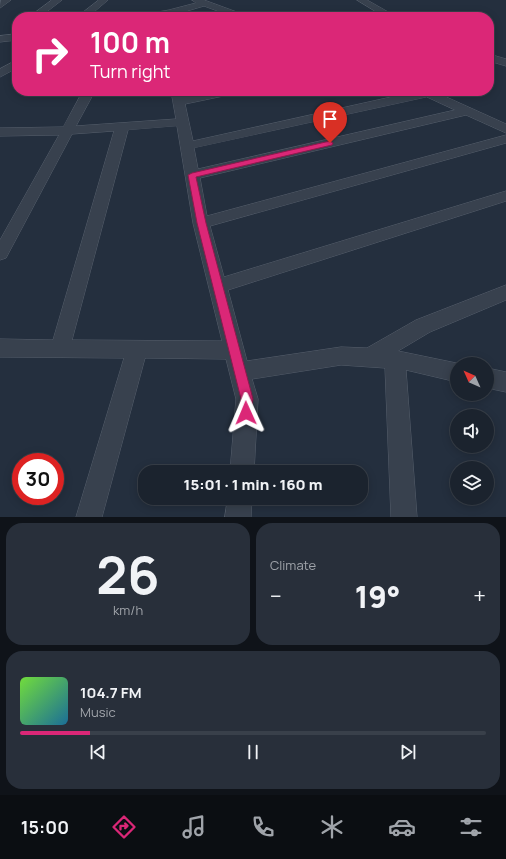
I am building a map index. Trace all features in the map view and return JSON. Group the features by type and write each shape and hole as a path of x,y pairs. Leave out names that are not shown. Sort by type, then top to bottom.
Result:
{"street":[{"path":"0,5 7,0"},
{"path":"41,12 58,0"},
{"path":"88,12 104,0"},
{"path":"361,0 383,12"},
{"path":"180,12 201,2 228,12"},
{"path":"3,38 12,33"},
{"path":"494,59 506,63"},
{"path":"0,74 12,66"},
{"path":"0,254 86,96"},
{"path":"178,96 201,223 247,399 242,465"},
{"path":"187,146 408,96"},
{"path":"435,96 506,129"},
{"path":"192,175 467,111"},
{"path":"0,132 67,131 182,122"},
{"path":"60,348 122,126"},
{"path":"201,223 506,139"},
{"path":"218,286 506,196"},
{"path":"368,358 423,326 506,292"},
{"path":"0,348 234,350"},
{"path":"89,517 137,349"},
{"path":"240,372 341,356 395,359 450,371"},
{"path":"395,359 404,517"},
{"path":"494,379 506,382"},
{"path":"238,517 239,505"}],"route":[{"path":"246,413 247,399 201,223 192,175 330,143"}]}
